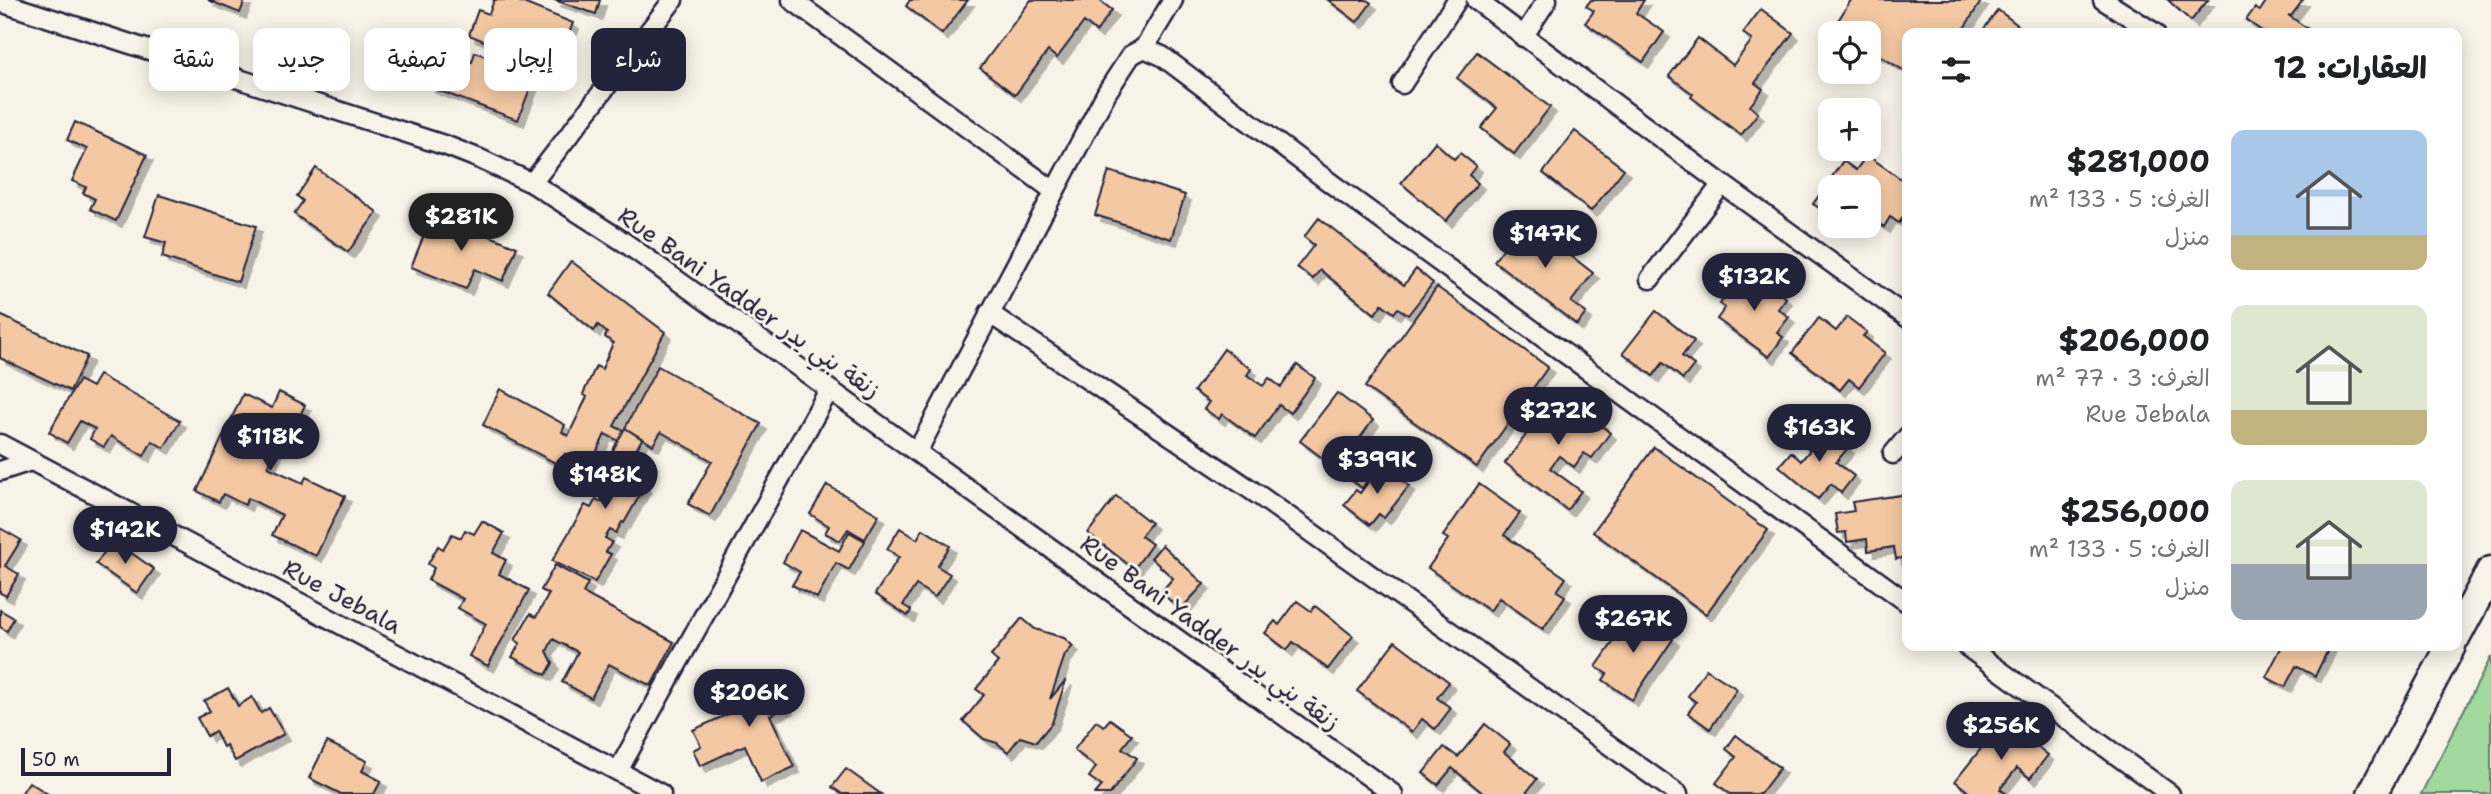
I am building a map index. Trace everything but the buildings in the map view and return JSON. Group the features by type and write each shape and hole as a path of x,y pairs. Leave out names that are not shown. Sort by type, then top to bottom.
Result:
{"main road":[{"path":"2462,626 2491,571"},
{"path":"2372,794 2448,651"}],"street":[{"path":"532,183 673,0"},
{"path":"792,0 1054,191"},
{"path":"917,452 1117,75 1135,51 1144,48 1173,0"},
{"path":"1402,84 1457,0"},
{"path":"1476,0 1722,184 1902,314"},
{"path":"1523,37 1546,0"},
{"path":"2102,0 2147,28"},
{"name":"Rue Bani Yadder زنقة بني يدر","path":"0,2 447,146 532,183 624,242 1393,794"},
{"path":"1144,48 1162,56 1332,184 1902,599"},
{"path":"1650,279 1722,184"},
{"path":"989,313 1260,496 1678,794"},
{"path":"618,771 829,390"},
{"path":"1893,454 1902,443"},
{"name":"Rue Jebala","path":"0,444 661,794"},
{"path":"0,471 31,461"},
{"path":"1973,651 2170,794"}],"green space":[{"path":"2491,657 2491,794 2421,794"}]}
